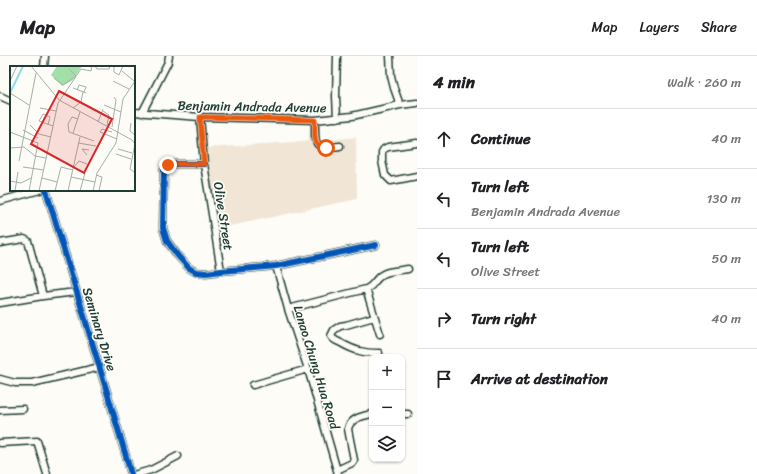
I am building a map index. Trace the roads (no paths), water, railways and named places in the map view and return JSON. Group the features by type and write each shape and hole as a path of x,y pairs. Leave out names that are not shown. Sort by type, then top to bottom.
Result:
{"street":[{"path":"44,66 45,56"},
{"path":"142,113 168,62 169,56"},
{"path":"337,56 337,118"},
{"path":"390,56 391,76 400,105"},
{"path":"0,96 10,100"},
{"name":"Benjamin Andrada Avenue","path":"135,112 200,117 315,120 352,116 400,105 417,103"},
{"name":"Olive Street","path":"200,117 204,164 221,271"},
{"path":"315,120 315,138 318,146 326,148 340,146"},
{"path":"417,143 388,147 382,152 385,175 391,181 417,176"},
{"path":"204,164 174,164 168,165 164,170 163,228 168,241 178,256 189,268 196,272 206,273 276,266 376,245"},
{"path":"0,201 36,191"},
{"name":"Seminary Drive","path":"46,191 131,474"},
{"path":"0,243 24,239 28,241 43,296"},
{"name":"Lanao Chung Hua Road","path":"276,266 288,310 308,369 337,472"},
{"path":"288,310 366,289 387,272 408,269"},
{"path":"366,289 380,334"},
{"path":"0,303 76,292"},
{"path":"374,317 340,326 334,330 331,336 335,340 354,350 366,353 379,353"},
{"path":"0,379 15,383 32,383 100,367"},
{"path":"253,385 308,369"},
{"path":"0,410 23,409"},
{"path":"337,472 352,463 354,460 348,429 349,425 352,421 361,416 369,415"},
{"path":"0,443 37,441 47,474"},
{"path":"137,474 151,470 178,456"}]}
